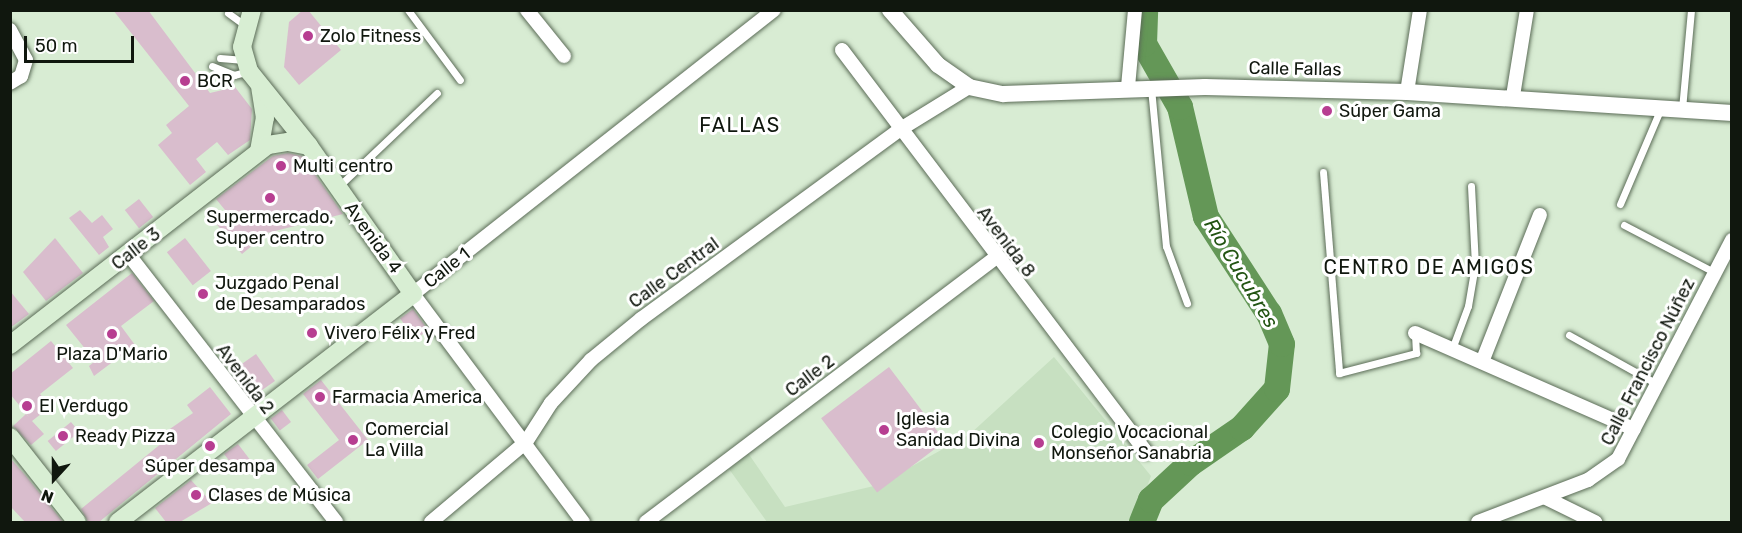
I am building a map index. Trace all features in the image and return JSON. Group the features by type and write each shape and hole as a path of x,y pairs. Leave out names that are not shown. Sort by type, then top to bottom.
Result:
{"main road":[{"path":"247,23 251,72 266,118 259,151"},
{"name":"Avenida 4","path":"251,72 309,146 413,294"},
{"path":"259,151 278,142 309,146"},
{"name":"Calle 3","path":"10,345 129,255 259,151"},
{"name":"Calle 1","path":"118,522 413,294"},
{"path":"10,437 77,522"}],"street":[{"name":"Calle 1","path":"413,294 774,10"},
{"name":"Calle Fallas","path":"890,10 938,65 969,87 1045,96 1128,87 1407,92 1513,96 1731,113"},
{"path":"1128,87 1135,10"},
{"path":"1407,92 1420,10"},
{"path":"1513,96 1527,10"},
{"path":"527,11 564,56"},
{"path":"10,30 26,60 21,76 10,83"},
{"name":"Avenida 8","path":"842,50 995,258 1146,452"},
{"name":"Calle Central","path":"431,522 526,442 551,403 591,360 899,130 969,87"},
{"path":"1482,362 1540,215"},
{"name":"Calle Francisco Núñez","path":"1478,522 1546,498 1605,471 1618,459 1731,240"},
{"name":"Avenida 2","path":"129,255 253,419 336,522"},
{"name":"Calle 2","path":"646,522 995,258"},
{"name":"Avenida 4","path":"413,294 526,442 583,522"},
{"path":"1415,333 1634,429"},
{"path":"1546,498 1595,522"}],"lane":[{"path":"408,10 460,81"},
{"path":"1682,109 1691,10"},
{"path":"228,13 247,23"},
{"path":"220,58 251,72"},
{"path":"212,66 234,75 251,72"},
{"path":"1154,88 1166,246 1186,303"},
{"path":"337,188 437,93"},
{"path":"1620,204 1661,107"},
{"path":"1323,172 1339,373 1416,353 1415,333"},
{"path":"1452,349 1468,306 1475,265 1470,186"},
{"path":"1624,225 1714,272"},
{"path":"1569,335 1657,384"}],"shaded area":[{"name":"Colegio Vocacional Monseñor Sanabria","path":"1054,357 1151,476 1134,522 767,522 729,469 748,453 785,507 878,485 970,434"}],"building":[{"path":"113,10 148,10 210,93 235,87 252,109 250,140 228,155 217,142 196,159 206,172 190,185 158,145 172,133 166,125 189,106"},
{"name":"Zolo Fitness","path":"303,10 308,10 341,50 299,85 284,67 289,22"},
{"name":"Multi centro","path":"288,153 302,156 343,214 247,238 253,245 242,254 213,220 225,210 216,199 273,156"},
{"path":"139,199 153,217 139,228 125,210"},
{"path":"80,210 92,223 102,215 113,229 103,237 109,247 99,255 69,218"},
{"path":"55,238 83,273 46,301 23,272"},
{"path":"185,238 211,271 193,285 167,252"},
{"path":"132,273 154,301 121,326 135,345 94,376 89,366 95,361 66,325"},
{"path":"10,291 29,314 10,328"},
{"path":"413,309 428,330 415,339 400,318"},
{"path":"51,341 73,368 40,394 50,407 32,421 44,434 31,445 13,426 26,414 29,417 10,394 10,374"},
{"path":"256,354 275,381 250,399 231,372"},
{"name":"Iglesia Sanidad Divina","path":"889,367 945,441 877,492 821,418"},
{"name":"Comercial La Villa","path":"321,380 368,440 318,479 307,465 339,440 303,394"},
{"path":"210,387 231,414 99,522 88,522 81,509 168,438 164,433 193,413 187,405"},
{"path":"282,410 291,422 280,430 271,418"},
{"name":"Ready Pizza","path":"71,422 79,432 56,451 48,441"},
{"path":"238,444 251,461 234,467 224,454"},
{"path":"10,458 63,522 25,522 10,506"},
{"path":"191,480 212,503 180,522 166,522 155,508"}],"waterway":[{"name":"Río Cucubres","path":"1142,522 1151,500 1191,463 1242,428 1277,389 1282,344 1269,314 1206,217 1180,107 1144,44 1145,10"}],"place":[{"name":"Zolo Fitness","path":"308,36"},
{"name":"BCR","path":"185,81"},
{"name":"Súper Gama","path":"1327,111"},
{"name":"Multi centro","path":"281,166"},
{"name":"Supermercado, Super centro","path":"270,198"},
{"name":"Juzgado Penal de Desamparados","path":"203,294"},
{"name":"Vivero Félix y Fred","path":"312,333"},
{"name":"Plaza D'Mario","path":"112,334"},
{"name":"Farmacia America","path":"320,397"},
{"name":"El Verdugo","path":"27,406"},
{"name":"Iglesia Sanidad Divina","path":"884,430"},
{"name":"Ready Pizza","path":"63,436"},
{"name":"Comercial La Villa","path":"353,440"},
{"name":"Colegio Vocacional Monseñor Sanabria","path":"1039,443"},
{"name":"Súper desampa","path":"210,446"},
{"name":"Clases de Música","path":"196,495"}],"district":[{"name":"FALLAS","path":"740,125"},
{"name":"CENTRO DE AMIGOS","path":"1429,267"}]}
